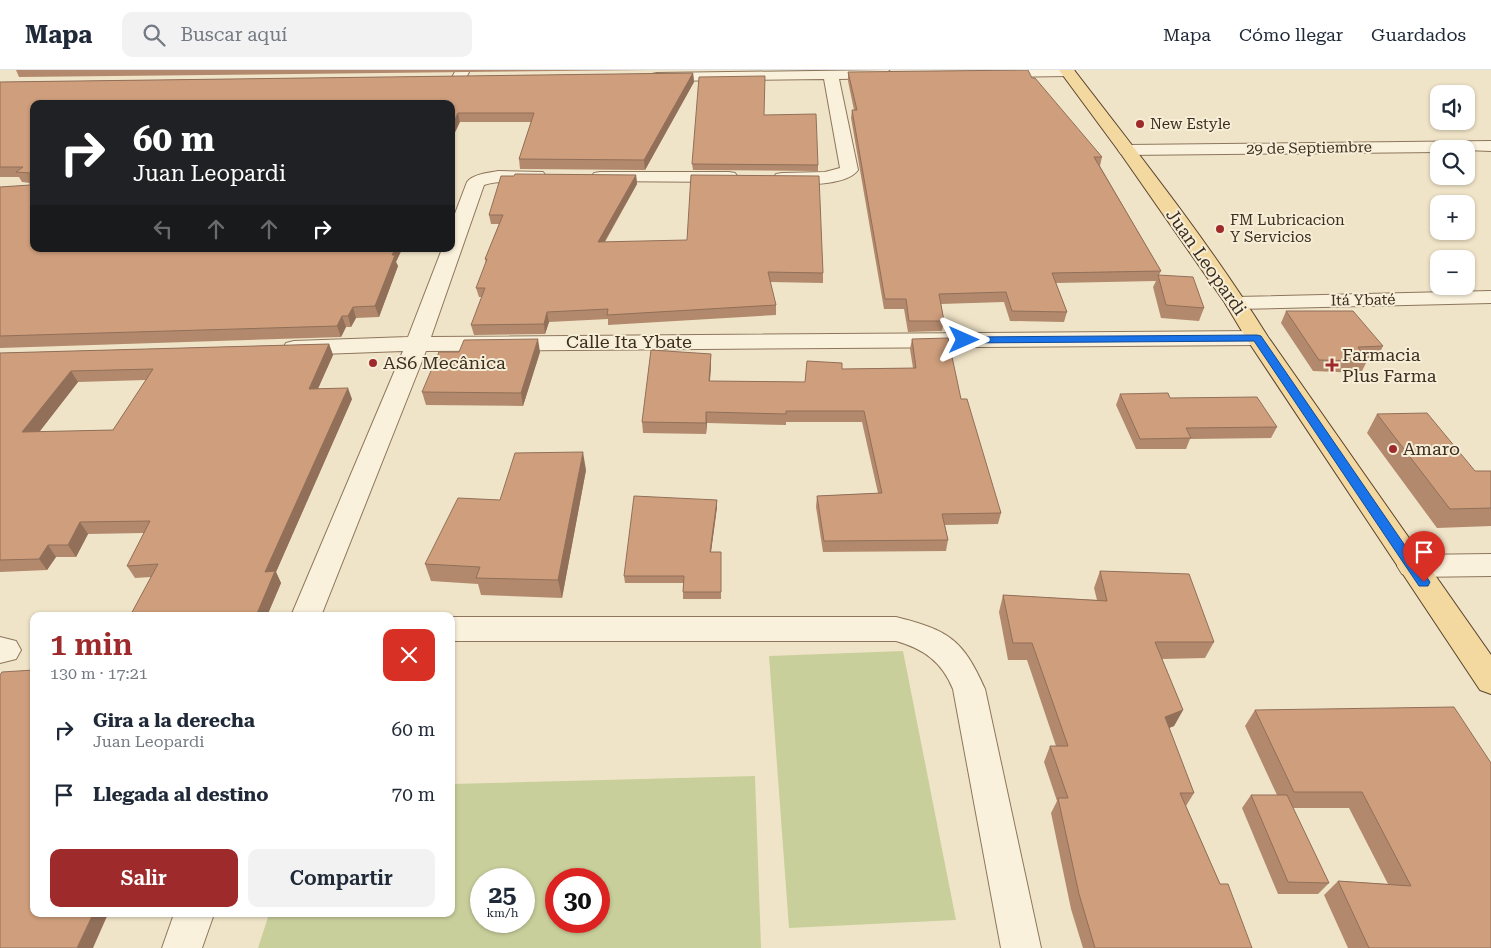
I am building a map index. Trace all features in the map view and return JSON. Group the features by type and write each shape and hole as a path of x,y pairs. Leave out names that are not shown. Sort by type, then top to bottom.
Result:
{"main road":[{"name":"Juan Leopardi","path":"1067,71 1127,150 1236,303 1257,338 1491,681"}],"street":[{"path":"979,73 1067,71"},
{"path":"645,77 831,72 900,74"},
{"path":"766,178 826,178 841,176 850,170 831,72"},
{"path":"457,76 479,79"},
{"name":"29 de Septiembre","path":"1127,150 1491,146"},
{"path":"455,240 476,182 486,178 499,176 568,176 747,178"},
{"path":"308,612 417,344 451,252"},
{"name":"Itá Ybaté","path":"1236,303 1491,298"},
{"name":"Calle Ita Ybate","path":"278,348 417,344 1257,338"},
{"path":"1412,566 1491,565"},
{"path":"455,629 896,629 924,636 947,651 962,670 969,689 1021,948"},
{"path":"182,948 193,917"}],"green space":[{"path":"903,651 956,920 789,928 769,656"},
{"path":"755,776 761,948 258,948 268,917 455,917 455,784"}],"building":[{"path":"1028,70 1032,78 1035,78 1102,157 1094,157 1161,271 1052,273 1067,312 1012,311 1006,292 939,294 944,321 909,321 906,299 885,299 852,110 857,110 848,72"},
{"path":"693,73 644,160 519,159 534,113 458,113 455,119 455,100 30,100 30,173 16,172 23,167 0,167 0,82"},
{"path":"765,76 764,115 816,114 818,165 692,164 699,77"},
{"path":"515,174 636,175 598,242 687,240 691,175 819,176 823,273 768,272 776,305 607,315 608,309 547,312 544,324 471,325 485,288 476,288 487,259 485,259 503,215 489,215 501,176 514,176"},
{"path":"30,185 30,252 394,252 392,255 395,255 375,306 353,307 348,316 342,316 337,326 0,336 0,187"},
{"path":"1158,275 1193,277 1204,308 1166,305"},
{"path":"1286,311 1353,311 1383,346 1358,347 1367,361 1319,360"},
{"path":"948,338 961,399 967,399 1001,513 942,514 948,540 824,541 817,496 882,493 864,411 786,411 786,414 706,412 706,423 642,422 651,350 711,354 709,381 805,382 807,361 842,363 842,369 916,368 912,339"},
{"path":"538,339 521,393 422,392 439,352 459,352 464,340"},
{"path":"329,344 309,389 348,388 265,572 275,571 258,612 132,612 158,564 127,566 150,521 80,522 68,545 48,545 39,559 0,560 0,353","holes":["153,369 113,430 22,432 71,371"]},
{"path":"1168,393 1170,398 1257,397 1277,427 1186,428 1191,438 1140,439 1120,394"},
{"path":"1427,413 1475,471 1491,471 1491,508 1450,509 1377,414"},
{"path":"583,452 558,580 476,578 480,567 425,564 458,498 500,500 515,453"},
{"path":"634,496 717,500 710,552 721,552 721,592 683,592 684,576 624,576"},
{"path":"1100,571 1189,574 1214,642 1155,642 1183,710 1165,717 1194,793 1180,793 1220,884 1228,884 1252,948 1095,948 1079,894 1058,798 1068,798 1050,746 1068,746 1032,643 1013,643 1003,595 1107,601"},
{"path":"30,670 30,917 92,917 77,948 0,948 0,675 2,672"},
{"path":"1454,707 1491,763 1491,948 1369,948 1338,881 1411,886 1362,792 1294,792 1255,710"},
{"path":"1251,795 1287,795 1329,883 1288,882"}],"place":[{"name":"New Estyle","path":"1140,124"},
{"name":"FM Lubricacion Y Servicios","path":"1220,229"},
{"name":"AS6 Mecânica","path":"373,363"},
{"name":"Farmacia Plus Farma","path":"1332,365"},
{"name":"Amaro","path":"1393,449"}],"route":[{"path":"964,340 1257,338 1424,582"}]}
